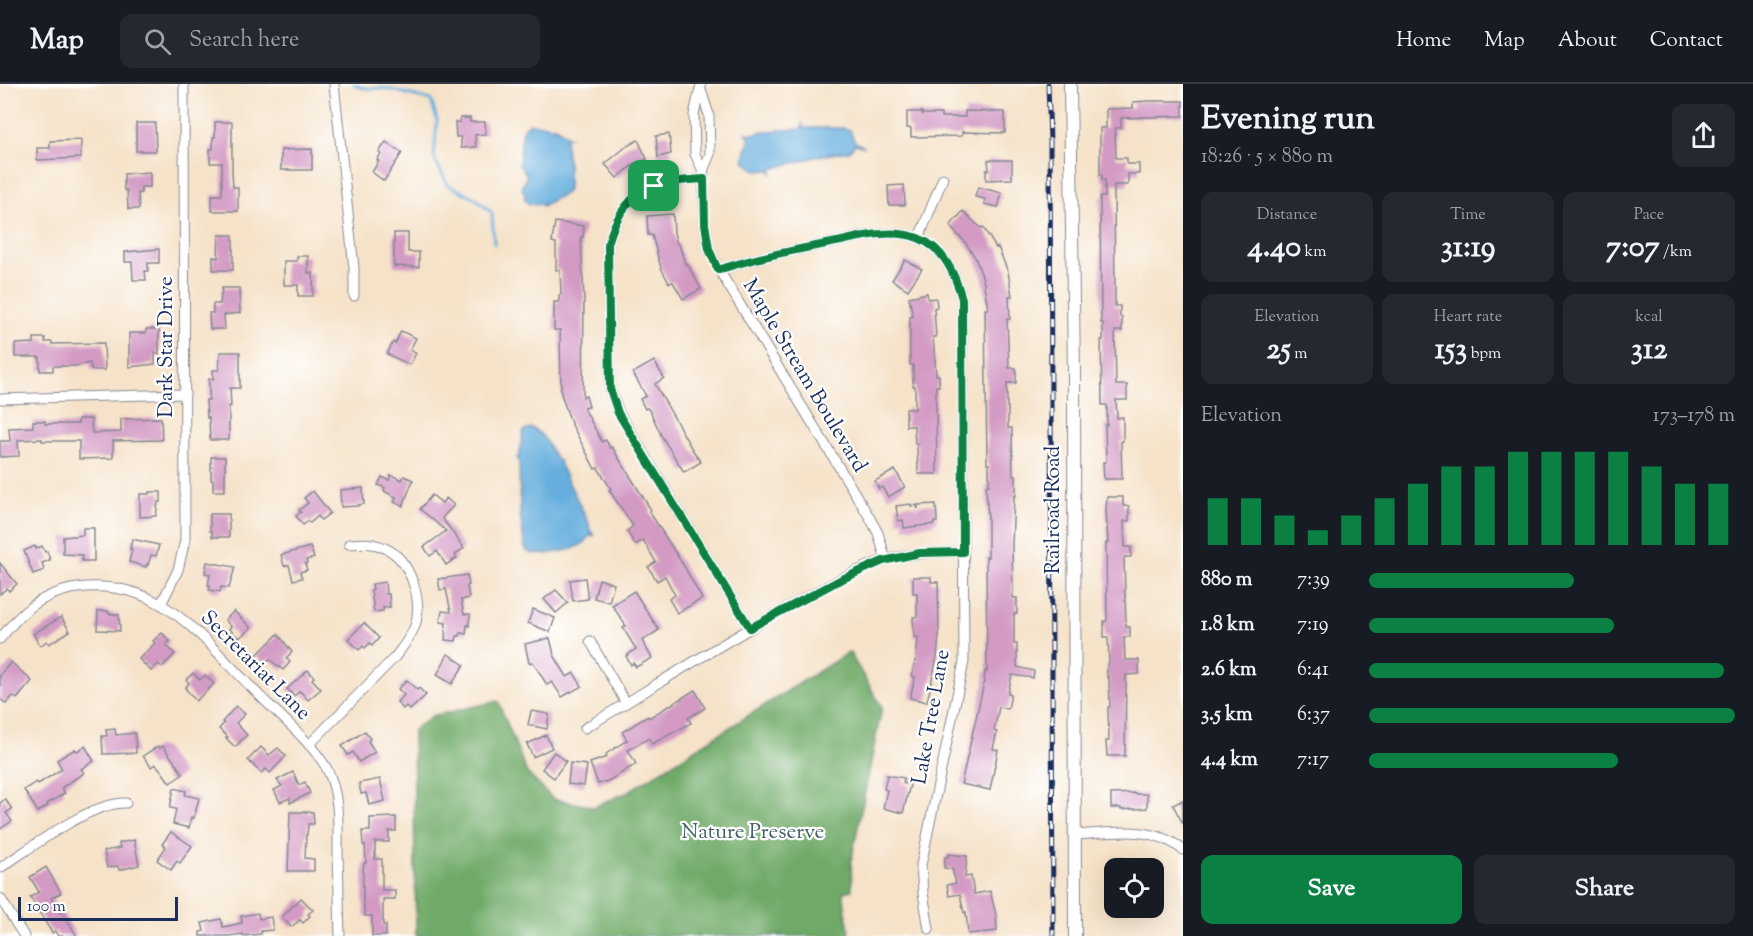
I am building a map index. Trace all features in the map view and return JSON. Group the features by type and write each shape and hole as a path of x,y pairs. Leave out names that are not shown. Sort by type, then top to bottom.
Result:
{"street":[{"name":"Dark Star Drive","path":"161,604 178,570 185,540 184,84"},
{"path":"334,84 354,268 354,296"},
{"name":"Railroad Road","path":"1070,84 1074,374 1075,936"},
{"name":"Maple Stream Boulevard","path":"701,86 694,115 695,154 703,175 705,224 709,249 718,270 870,518 878,533 886,560"},
{"name":"Maple Stream Boulevard","path":"701,86 709,115 710,154 703,175"},
{"path":"703,175 654,186 637,195 623,208 614,224 608,244 610,389 618,413 750,628"},
{"path":"718,270 750,259 882,233 919,238 943,178"},
{"name":"Lake Tree Lane","path":"919,238 936,250 949,265 962,299 964,662 921,866 922,893 929,929"},
{"path":"0,399 185,394"},
{"path":"309,745 395,657 408,642 416,623 417,603 414,583 402,561 387,549 368,543 349,544"},
{"path":"585,728 750,628 840,580 886,560 920,553 963,552"},
{"name":"Secretariat Lane","path":"0,639 14,621 33,605 70,590 99,586 129,590 161,604 185,621 309,745 327,769 337,800 340,936"},
{"path":"590,641 626,703"},
{"path":"0,868 87,813 117,803 126,803"},
{"path":"1074,835 1138,832 1154,834 1174,842 1183,850"},
{"path":"0,898 24,936"}],"green space":[{"name":"Nature Preserve","path":"849,652 882,707 851,862 852,890 843,892 850,936 416,936 413,730 432,716 498,701 527,773 553,799 594,807 626,793"}],"water":[{"path":"802,122 803,128 850,130 855,142 865,147 855,144 849,151 819,156 772,169 772,173 770,170 758,171 745,162 744,157 750,138 746,133 800,129"},
{"path":"530,123 554,127 570,137 565,138 568,189 566,193 542,206 542,204 529,204 524,198 526,195 522,185 527,175 519,165 523,129"},
{"path":"531,428 541,435 554,456 560,461 594,535 590,535 579,546 540,554 528,552 525,548 520,513 519,460 517,458 523,433"}],"building":[{"path":"1183,101 1183,116 1121,118 1121,128 1115,128 1116,158 1127,158 1127,164 1139,164 1139,174 1128,174 1128,185 1114,185 1115,306 1120,306 1120,317 1122,317 1122,331 1115,331 1116,385 1127,385 1127,400 1116,400 1117,418 1123,417 1122,479 1104,479 1107,405 1102,405 1100,197 1105,197 1105,180 1102,180 1102,175 1100,175 1100,128 1106,128 1106,109 1133,108 1133,102"},
{"path":"965,111 1005,112 1005,133 962,132 962,136 911,137 911,128 907,128 907,112 941,114 941,117 965,117"},
{"path":"460,118 470,118 470,122 485,122 486,134 475,135 476,147 461,148 461,137 456,137 455,122 460,122"},
{"path":"215,122 232,122 233,187 238,187 238,211 212,211 212,195 222,195 222,163 210,163 210,149 213,149 213,137 215,137"},
{"path":"136,123 155,123 156,151 136,151"},
{"path":"669,134 671,154 658,157 656,136"},
{"path":"81,140 81,158 37,160 37,148 50,148 50,141"},
{"path":"638,140 647,159 632,166 617,178 605,164"},
{"path":"386,142 402,153 384,181 372,172 379,161 377,160 381,154 379,152"},
{"path":"312,149 312,170 281,170 281,150"},
{"path":"988,160 1012,160 1012,179 986,180 986,170 989,170"},
{"path":"150,172 150,187 141,187 141,193 138,193 139,209 128,209 127,190 124,190 124,174"},
{"path":"904,185 905,205 889,205 888,186"},
{"path":"978,187 1002,193 998,207 984,204 985,199 975,197"},
{"path":"963,211 981,228 983,227 996,248 998,247 1008,272 1012,296 1009,296 1010,319 1007,319 1009,368 1016,368 1016,383 1007,383 1007,407 1008,428 1012,428 1013,476 1016,476 1012,545 1013,598 1017,598 1017,614 1014,614 1014,644 1017,644 1017,667 1034,671 1033,678 1012,675 1008,693 1011,694 1008,709 999,707 993,749 998,750 990,790 961,784 985,671 987,672 988,520 986,486 989,485 985,309 988,309 983,279 975,257 950,226"},
{"path":"673,214 677,244 679,244 685,264 687,263 701,289 683,299 673,282 669,283 661,268 652,235 648,235 647,216"},
{"path":"555,222 584,226 583,237 581,237 584,299 583,397 586,396 589,407 584,408 602,442 606,440 610,448 612,447 651,510 649,511 702,599 677,613 669,599 675,595 665,576 657,581 648,567 656,562 643,540 635,545 627,531 633,526 609,490 611,489 598,468 595,469 571,423 561,394 560,330 554,330 554,302 559,302 559,295 561,295 560,270 556,270 556,243 552,242"},
{"path":"394,233 408,233 408,252 419,252 419,267 394,266"},
{"path":"219,235 233,235 233,270 213,270 213,257 218,258"},
{"path":"159,249 159,263 148,263 148,271 145,271 146,280 133,280 132,262 125,262 125,252"},
{"path":"297,256 308,256 308,273 313,273 313,296 298,296 298,285 284,285 284,261 297,261"},
{"path":"905,260 922,269 908,290 892,280"},
{"path":"222,288 239,288 240,313 224,315 225,329 210,329 209,313 213,313 213,304 220,304"},
{"path":"927,293 928,299 936,298 937,307 934,308 936,337 933,337 936,375 939,375 939,386 936,386 937,474 918,474 914,426 906,426 906,409 915,409 913,365 910,365 910,317 913,317 909,297"},
{"path":"146,329 159,329 159,354 155,353 155,364 129,367 129,333 146,333"},
{"path":"401,331 416,338 410,350 416,353 410,365 387,354"},
{"path":"34,338 45,338 45,342 52,342 52,344 104,343 105,370 91,370 90,363 53,366 53,371 40,371 40,358 15,357 15,344 34,343"},
{"path":"220,352 240,352 240,388 230,388 229,440 210,440 206,400 209,400 209,379 213,379 213,370 219,370"},
{"path":"654,361 664,378 655,384 701,462 684,472 662,437 650,411 645,409 640,399 646,396 633,373"},
{"path":"161,418 162,440 113,441 113,458 79,459 79,441 42,441 42,439 18,440 19,456 0,457 0,441 10,441 9,428 33,427 33,421 45,421 45,424 78,424 78,419 91,419 92,433 121,432 121,419"},
{"path":"211,457 225,457 225,491 213,491"},
{"path":"895,470 905,487 888,497 882,487 879,489 875,481"},
{"path":"391,475 402,480 404,476 413,480 403,506 394,502 396,497 378,485 382,477 389,480"},
{"path":"363,488 364,504 341,507 340,490"},
{"path":"313,491 330,513 321,520 318,516 310,523 308,521 303,525 296,516 301,512 299,510 308,503 304,498"},
{"path":"149,492 161,492 161,502 158,502 156,516 140,517 140,494 149,494"},
{"path":"432,495 442,503 446,498 454,505 442,518 464,548 455,555 457,558 446,565 437,551 430,556 424,547 446,531 420,509"},
{"path":"1107,497 1123,497 1123,506 1129,506 1129,521 1124,521 1125,547 1131,547 1131,557 1124,559 1126,627 1130,627 1130,637 1124,637 1125,660 1139,660 1139,674 1126,675 1125,756 1107,756 1108,707 1110,707 1109,677 1107,678 1109,661 1108,637 1104,637 1104,621 1107,621"},
{"path":"911,504 911,506 916,505 918,509 918,505 936,504 937,522 904,528 903,520 898,521 896,506"},
{"path":"210,514 229,514 229,537 212,537"},
{"path":"83,528 94,528 94,561 82,561 82,555 63,554 63,537 83,535"},
{"path":"132,539 159,545 156,556 151,555 146,567 129,562"},
{"path":"35,546 36,549 42,546 45,552 47,551 50,560 42,563 44,570 33,574 24,551"},
{"path":"310,547 314,558 306,560 307,570 300,572 302,578 293,580 289,565 284,566 281,555"},
{"path":"207,562 235,567 229,588 221,587 220,592 209,590 210,574 205,573"},
{"path":"0,563 17,584 9,591 7,588 0,594"},
{"path":"467,575 469,598 461,600 464,614 470,614 469,626 467,625 466,634 460,633 456,641 445,640 446,623 440,622 442,611 451,612 446,589 440,590 438,579"},
{"path":"913,577 931,577 931,582 938,582 937,657 927,702 910,698 915,677 912,676 918,637 914,637 913,617 917,617 917,593 913,593"},
{"path":"585,578 588,599 573,601 570,580"},
{"path":"599,579 614,584 609,602 594,598"},
{"path":"385,582 390,607 374,612 372,584"},
{"path":"556,590 568,603 556,613 544,599"},
{"path":"634,591 659,630 642,641 652,658 636,667 633,663 631,665 626,656 636,649 623,628 626,626 612,605"},
{"path":"533,609 555,618 550,632 528,623"},
{"path":"98,611 108,611 108,613 119,615 120,631 97,630"},
{"path":"234,611 251,628 239,638 229,629 231,626 225,620"},
{"path":"61,617 70,631 49,644 47,641 40,646 33,634"},
{"path":"364,623 379,638 372,646 370,643 359,650 348,639"},
{"path":"162,633 170,641 166,645 175,654 162,667 158,664 151,671 139,659"},
{"path":"278,634 292,652 286,658 290,662 283,670 269,659 264,664 256,656"},
{"path":"550,638 554,655 567,677 574,673 582,686 562,697 552,682 547,685 533,662 529,663 525,644"},
{"path":"448,654 464,665 452,684 437,675"},
{"path":"11,662 32,681 17,699 13,696 6,704 0,699 0,675"},
{"path":"308,670 321,689 308,700 300,691 294,696 287,689"},
{"path":"193,673 200,680 205,675 214,684 196,701 185,688 189,683 186,680"},
{"path":"407,680 426,695 410,710 406,706 403,709 397,702 404,695 398,689"},
{"path":"695,690 705,708 688,718 691,723 652,744 649,738 628,750 636,764 610,780 598,784 590,763 607,757 606,754 627,740 622,732"},
{"path":"236,706 245,714 236,723 247,735 235,747 219,729"},
{"path":"531,711 549,714 547,729 528,725"},
{"path":"115,729 116,735 135,733 136,753 103,754 102,736 107,736 106,730"},
{"path":"365,731 375,752 359,762 353,752 348,755 342,746"},
{"path":"546,735 552,748 533,757 527,744"},
{"path":"85,746 94,761 81,769 84,773 61,788 65,793 38,812 24,790 62,769 57,760"},
{"path":"158,746 160,748 163,746 183,774 170,783 155,764 151,767 143,756"},
{"path":"261,747 269,755 278,748 286,756 270,773 266,769 261,773 248,760"},
{"path":"554,752 566,761 554,778 542,769"},
{"path":"570,763 587,765 584,786 568,784"},
{"path":"293,772 299,785 305,782 310,793 290,803 290,798 280,802 274,790 282,786 277,780"},
{"path":"887,775 904,778 903,783 910,785 903,813 883,808 887,790 884,789"},
{"path":"380,779 385,801 369,805 366,793 361,794 359,783"},
{"path":"174,788 186,791 185,795 199,798 189,828 173,824 176,809 170,808"},
{"path":"1111,794 1147,794 1147,808 1121,810 1121,808 1111,808"},
{"path":"5,799 12,809 6,813 12,821 0,829 0,803"},
{"path":"1183,800 1183,824 1173,805"},
{"path":"290,812 313,812 314,824 308,824 305,858 314,859 314,871 288,871"},
{"path":"396,817 396,831 389,831 389,842 375,842 375,859 382,859 382,890 395,890 395,899 383,899 383,925 386,925 386,936 372,936 372,916 365,916 363,900 363,871 364,863 366,863 362,831 370,831 370,818"},
{"path":"171,832 192,846 180,863 177,861 171,870 157,860 166,847 162,844"},
{"path":"134,840 139,865 119,870 118,866 107,868 104,851 120,848 119,843"},
{"path":"948,854 967,856 965,877 971,876 974,894 990,891 997,931 968,934 966,912 964,913 960,894 949,896 947,885 956,883 952,869 944,868 945,857 948,857"},
{"path":"46,867 61,893 51,898 77,936 58,936 55,931 52,933 30,897 39,892 30,877"},
{"path":"301,898 313,910 303,923 300,920 291,927 282,917"},
{"path":"258,913 259,919 271,917 273,930 243,936 243,934 200,936 200,932 204,931 202,923 221,919 223,927 242,923 241,916"}],"waterway":[{"path":"354,84 366,88 388,89 431,100 437,120 434,158 448,185 475,198 492,213 494,244"}],"railway":[{"path":"1048,84 1053,936"}],"route":[{"path":"704,179 705,224 709,249 718,270 750,259 882,233 919,238 936,250 949,265 962,299 963,552 920,553 883,561 840,580 750,628 618,413 610,389 608,244 614,224 623,208 637,195 654,186 672,181 704,179"}]}
